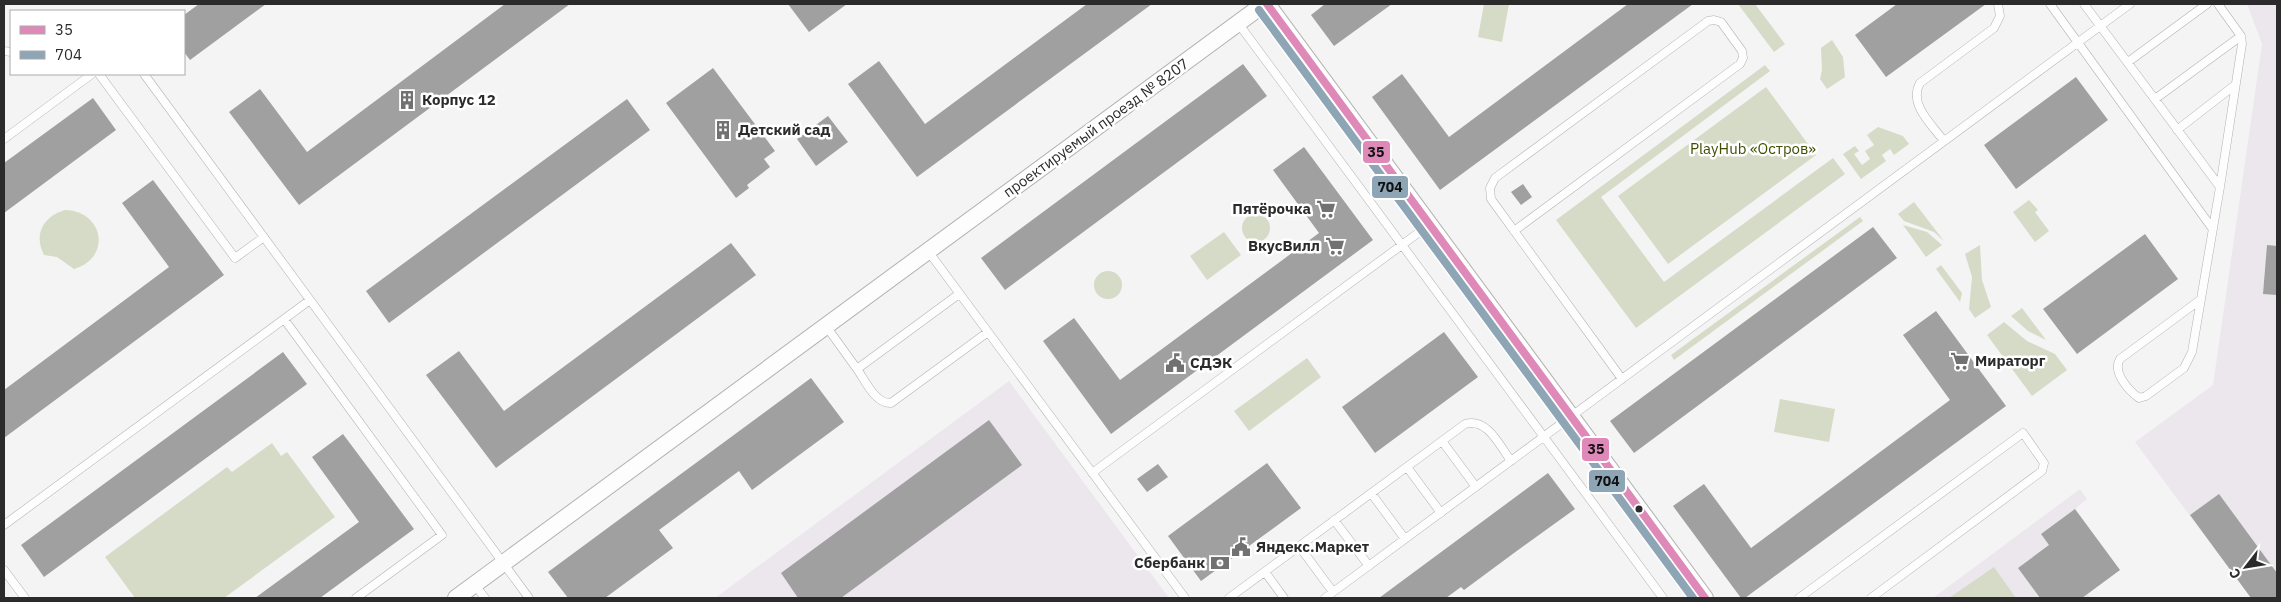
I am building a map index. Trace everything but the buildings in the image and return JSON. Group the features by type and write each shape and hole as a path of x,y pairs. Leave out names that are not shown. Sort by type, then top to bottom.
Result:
{"street":[{"name":"проектируемый проезд № 8207","path":"456,598 1265,4"},
{"path":"1265,4 1705,598"}],"lane":[{"path":"1944,141 1919,107 1916,95 1918,88 1920,83 1994,28 2000,16 1998,4"},
{"path":"2050,4 2212,228"},
{"path":"2084,4 2220,188"},
{"path":"1325,598 2130,4"},
{"path":"2128,62 2207,4"},
{"path":"2200,300 2117,364 2118,373 2138,398 2146,396 2188,363 2192,352 2220,188 2241,48 2241,36 2218,4"},
{"path":"1514,231 1740,64 1743,58 1742,51 1721,22 1708,20 1495,178 1490,188 1492,199 1514,231 1622,379"},
{"path":"1238,23 1663,598"},
{"path":"2155,99 2241,36"},
{"path":"4,139 91,75"},
{"path":"101,75 236,258 264,237"},
{"path":"145,75 529,598"},
{"path":"2177,130 2235,85"},
{"path":"1092,474 1429,225"},
{"path":"928,251 1184,598"},
{"path":"857,368 959,294"},
{"path":"4,525 310,300"},
{"path":"284,319 442,535 356,598"},
{"path":"826,326 879,399 884,403 891,402 988,332"},
{"path":"1229,598 1465,424 1479,423 1488,431 1511,461"},
{"path":"1799,598 2023,433 2044,463 2042,471 1871,598"},
{"path":"1442,440 1476,486"},
{"path":"1407,467 1441,513"},
{"path":"1371,493 1405,539"},
{"path":"1334,520 1368,566"},
{"path":"1299,546 1333,592"},
{"path":"4,570 25,598"},
{"path":"1265,572 1284,598"},
{"path":"475,585 485,598"}],"shaded area":[{"path":"2247,4 2277,4 2277,598 2251,598 2135,442 2213,385 2262,44"},
{"path":"1009,381 1169,598 715,598"},
{"path":"2080,489 2087,499 2075,509 2120,570 2088,594 2091,598 1933,598"}],"green space":[{"path":"1484,4 1509,4 1502,42 1478,37"},
{"path":"1738,4 1755,4 1785,44 1774,52"},
{"path":"1832,40 1843,57 1845,77 1827,89 1820,79 1822,70 1821,48"},
{"path":"1765,65 1770,71 1601,197 1664,282 1833,158 1845,174 1636,328 1556,220"},
{"name":"PlayHub «Остров»","path":"1766,87 1816,155 1668,264 1618,196"},
{"path":"1878,127 1903,136 1909,144 1894,155 1890,149 1882,155 1886,161 1861,179 1843,154 1855,146 1859,151 1854,154 1862,165 1870,159 1865,151 1874,145 1867,135"},
{"path":"2029,200 2038,210 2035,212 2049,231 2035,242 2013,212"},
{"path":"1914,202 1944,241 1934,232 1904,221 1898,214"},
{"path":"65,210 78,212 88,218 95,226 98,236 98,246 94,255 86,263 74,269 57,257 44,255 41,247 40,233 42,227 51,217"},
{"path":"1256,214 1266,218 1270,228 1266,238 1256,242 1246,238 1242,228 1246,218"},
{"path":"1860,217 1863,221 1674,360 1671,355"},
{"path":"1903,225 1927,232 1942,245 1926,257"},
{"path":"1224,232 1241,255 1207,280 1190,256"},
{"path":"1980,245 1982,280 1991,307 1975,318 1969,309 1972,277 1965,254"},
{"path":"1941,265 1962,293 1960,302 1936,269"},
{"path":"1108,271 1118,275 1122,285 1118,295 1108,299 1098,295 1094,285 1098,275"},
{"path":"2022,308 2046,340 2028,331 2011,316"},
{"path":"2004,322 2027,341 2055,354 2067,370 2032,396 1987,335"},
{"path":"1307,358 1321,377 1249,431 1234,411"},
{"path":"1780,399 1835,409 1829,442 1774,432"},
{"path":"272,443 281,456 287,452 335,517 224,598 135,598 105,557 227,467 232,472"},
{"path":"1994,567 2016,598 1949,598"}],"transit line":[{"name":"35","path":"1267,4 1705,598"},
{"name":"704","path":"1259,10 1693,598"}],"place":[{"name":"Корпус 12","path":"407,100"},
{"name":"Детский сад","path":"723,130"},
{"name":"Пятёрочка","path":"1326,209"},
{"name":"ВкусВилл","path":"1335,246"},
{"name":"Мираторг","path":"1960,361"},
{"name":"СДЭК","path":"1175,363"},
{"name":"Яндекс.Маркет","path":"1241,547"},
{"name":"Сбербанк","path":"1220,563"}]}
